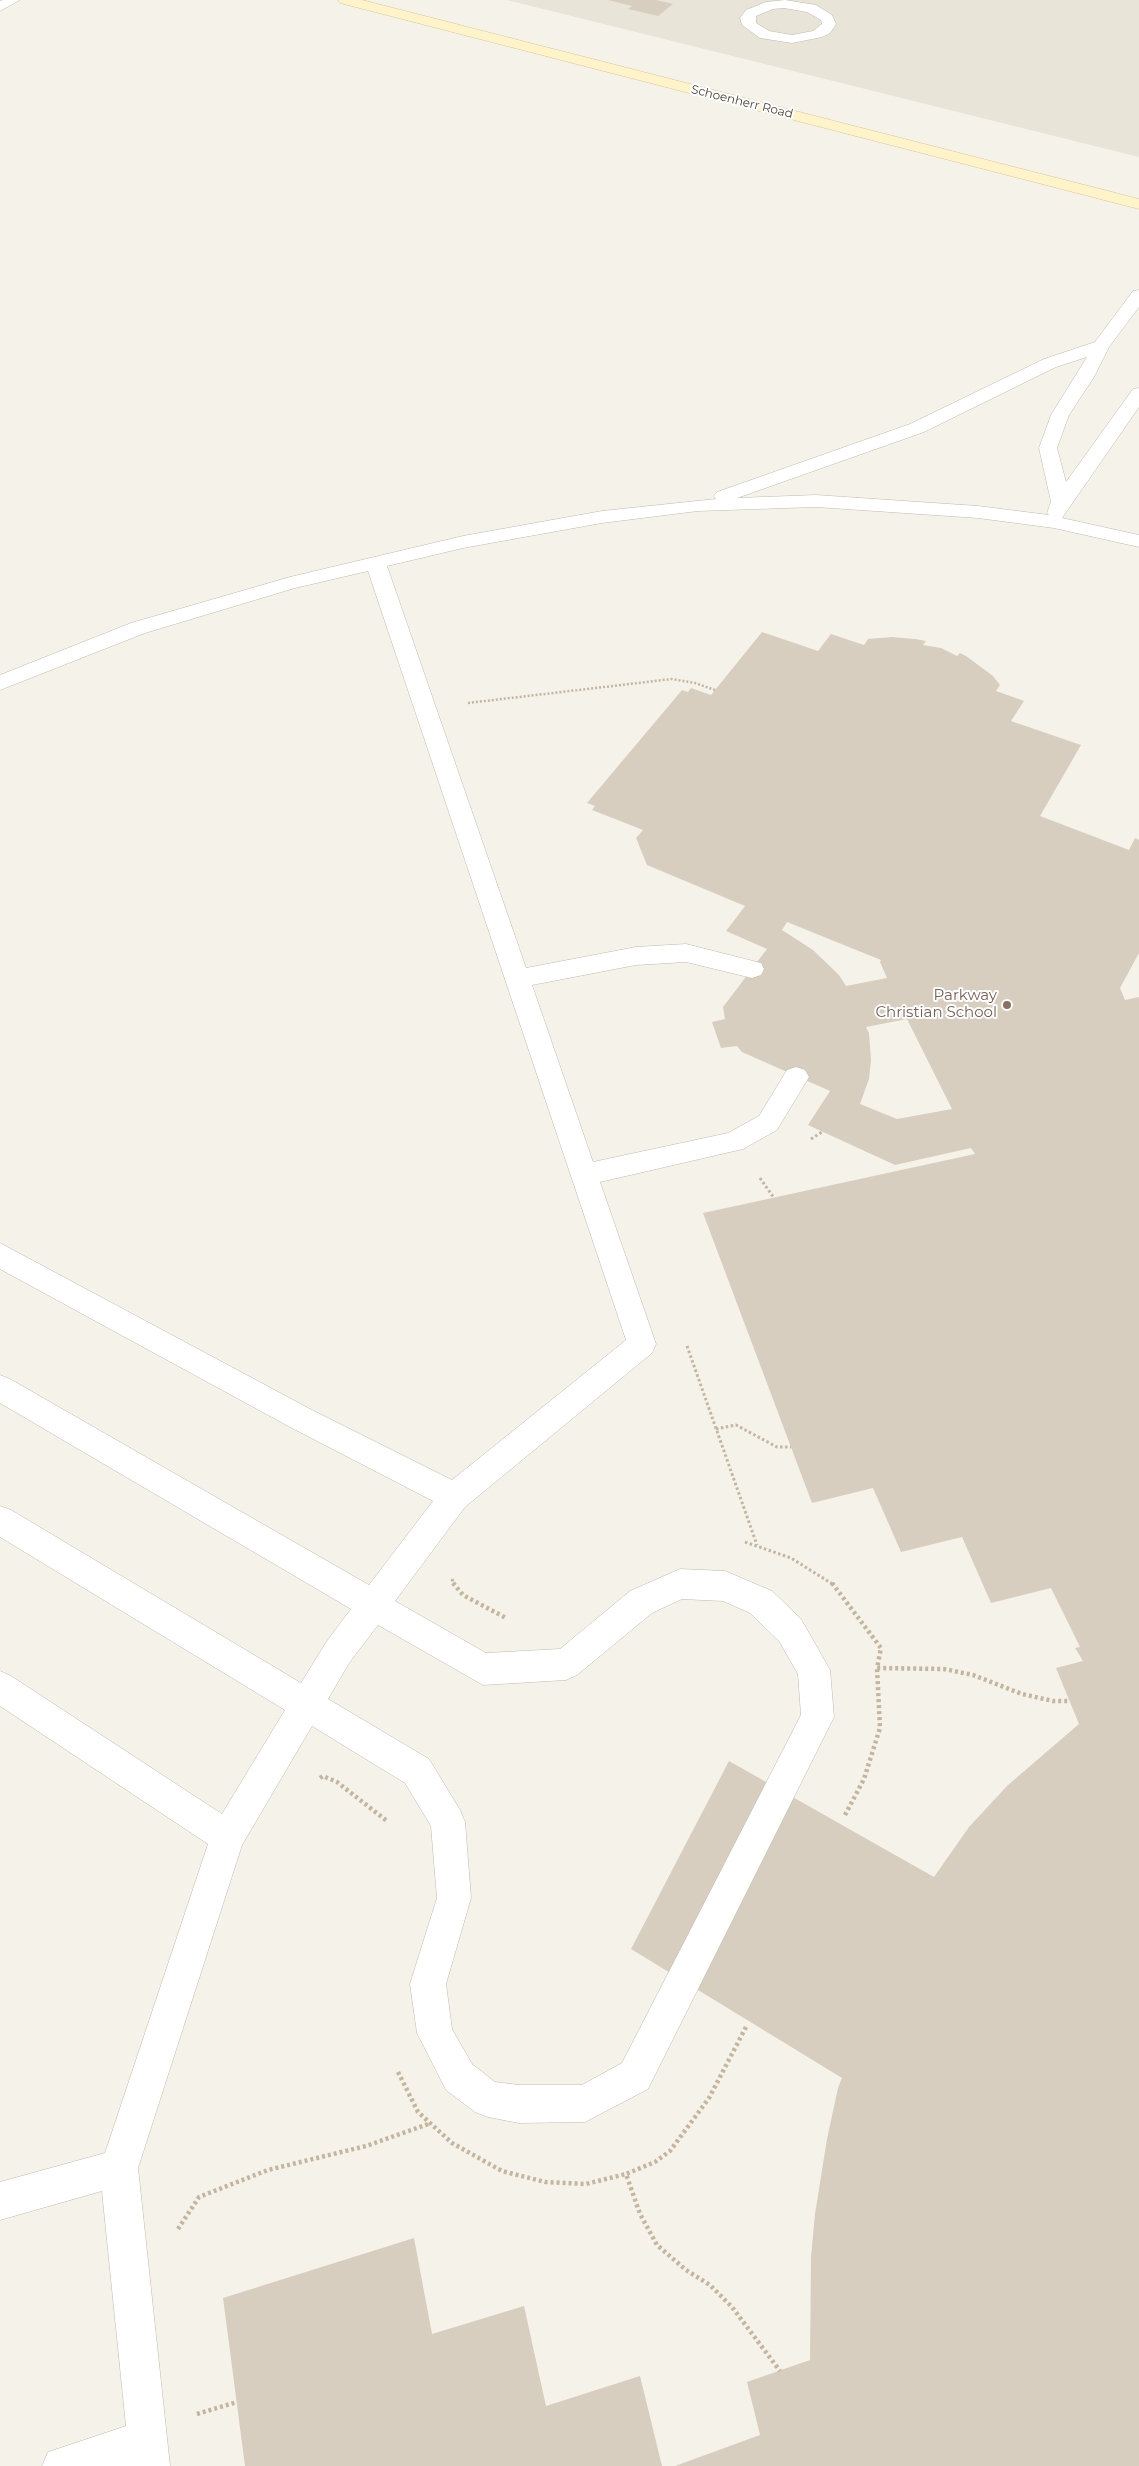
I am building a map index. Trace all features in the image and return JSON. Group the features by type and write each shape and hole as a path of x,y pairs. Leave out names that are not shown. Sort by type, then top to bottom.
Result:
{"main road":[{"name":"Schoenherr Road","path":"344,0 1139,204"}],"street":[{"path":"0,7 13,0"},
{"path":"814,0 759,8 747,18 748,24 765,35 798,38 817,34 825,30 829,24 822,6 825,0"},
{"path":"784,4 811,8 827,18"},
{"path":"1060,502 1048,448 1060,415 1085,376 1101,346 1139,295"},
{"path":"698,505 917,428 1050,363 1101,346"},
{"path":"1054,522 1060,502 1099,452 1139,393"},
{"path":"0,683 138,628 290,583 491,537 602,517 698,505 816,501 978,512 1054,522 1139,541"},
{"path":"62,2466 149,2453 119,2168 227,1837 338,1652 454,1497 642,1344 376,564"},
{"path":"518,979 644,955 686,954 725,961 752,969"},
{"path":"584,1175 734,1142 768,1123 796,1077"},
{"path":"0,1255 300,1418 454,1497"},
{"path":"0,1388 483,1669 566,1664 641,1602 680,1584 725,1586 761,1602 790,1630 814,1670 818,1717 635,2076 585,2103 519,2104 488,2099 459,2077 435,2033 428,1984 454,1898 448,1822 417,1771 0,1520"},
{"path":"0,1687 227,1837"},
{"path":"0,2201 119,2168"}],"path":[{"path":"426,710 475,702 656,680 672,679 695,683 715,690"},
{"path":"806,1142 822,1132"},
{"path":"757,1173 774,1198"},
{"path":"687,1345 757,1546"},
{"path":"716,1429 736,1425 777,1446 791,1446"},
{"path":"846,1816 864,1779 880,1728 877,1668"},
{"path":"746,2027 709,2098 670,2151 655,2162 626,2174 640,2214 657,2245 686,2270 710,2285 732,2307 780,2371"},
{"path":"176,2237 178,2228 199,2197 268,2170 366,2146 431,2123"},
{"path":"194,2415 237,2402"},
{"path":"193,2406 195,2424"}],"shaded area":[{"path":"507,0 1139,0 1139,157"}],"building":[{"path":"608,0 656,0 673,4 658,16 628,9 632,6"},
{"path":"762,632 818,651 831,634 864,645 868,639 892,637 926,641 923,645 941,648 957,656 960,653 966,656 993,676 1000,685 996,691 1024,701 1011,721 1081,745 1040,816 1129,850 1135,838 1139,840 1139,953 1120,988 1125,1000 1139,997 1139,2466 675,2466 760,2435 747,2382 810,2360 811,2257 815,2214 827,2139 842,2078 631,1949 729,1761 934,1877 969,1827 1008,1785 1079,1724 1056,1668 1083,1661 1075,1648 1080,1647 1051,1588 991,1603 962,1537 901,1552 873,1488 812,1503 703,1213 975,1154 971,1148 895,1165 808,1125 830,1091 742,1052 737,1046 721,1048 712,1022 725,1019 723,1007 767,949 726,931 745,906 647,865 636,838 643,830 592,810 595,806 587,803 682,690 688,692 691,688 711,695","holes":["787,922 881,960 880,962 887,978 846,986 839,975 813,950 782,930","907,1019 952,1109 897,1119 860,1104 869,1079 871,1060 869,1033 866,1027"]},
{"path":"414,2238 432,2334 524,2306 546,2406 640,2376 662,2466 245,2466 223,2298"}],"place":[{"name":"Parkway Christian School","path":"1007,1005"}]}
